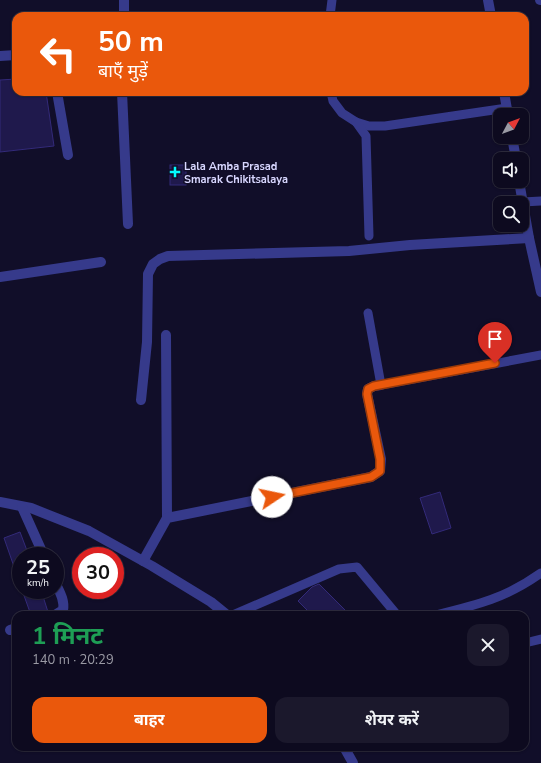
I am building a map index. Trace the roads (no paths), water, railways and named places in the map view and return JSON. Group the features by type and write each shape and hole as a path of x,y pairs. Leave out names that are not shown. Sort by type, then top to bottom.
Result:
{"street":[{"path":"124,0 124,12"},
{"path":"488,0 490,12"},
{"path":"0,56 12,55"},
{"path":"58,96 68,155"},
{"path":"122,96 128,224"},
{"path":"505,96 506,108"},
{"path":"528,232 541,292"},
{"path":"141,400 147,342 148,274 153,264 160,259 168,256 349,251 410,245 529,238"},
{"path":"0,277 101,262"},
{"path":"143,561 167,518 166,335"},
{"path":"167,518 371,477 380,471 380,459 367,394 368,389 381,385"},
{"path":"0,502 31,508 89,531 143,561 210,602 222,611"},
{"path":"22,507 40,547"},
{"path":"61,611 64,606 62,599"},
{"path":"346,751 353,763"}],"lane":[{"path":"330,12 332,0"},
{"path":"332,96 333,101 342,113 356,122 369,126 386,126 493,114"},
{"path":"356,122 366,136 369,236"},
{"path":"529,202 541,201"},
{"path":"368,313 381,385 541,355"},
{"path":"242,611 339,570 357,567 394,611"},
{"path":"452,611 481,604 498,597 525,585 541,573"},
{"path":"529,643 541,639"}],"place":[{"name":"Lala Amba Prasad Smarak Chikitsalaya","path":"175,172"}]}
